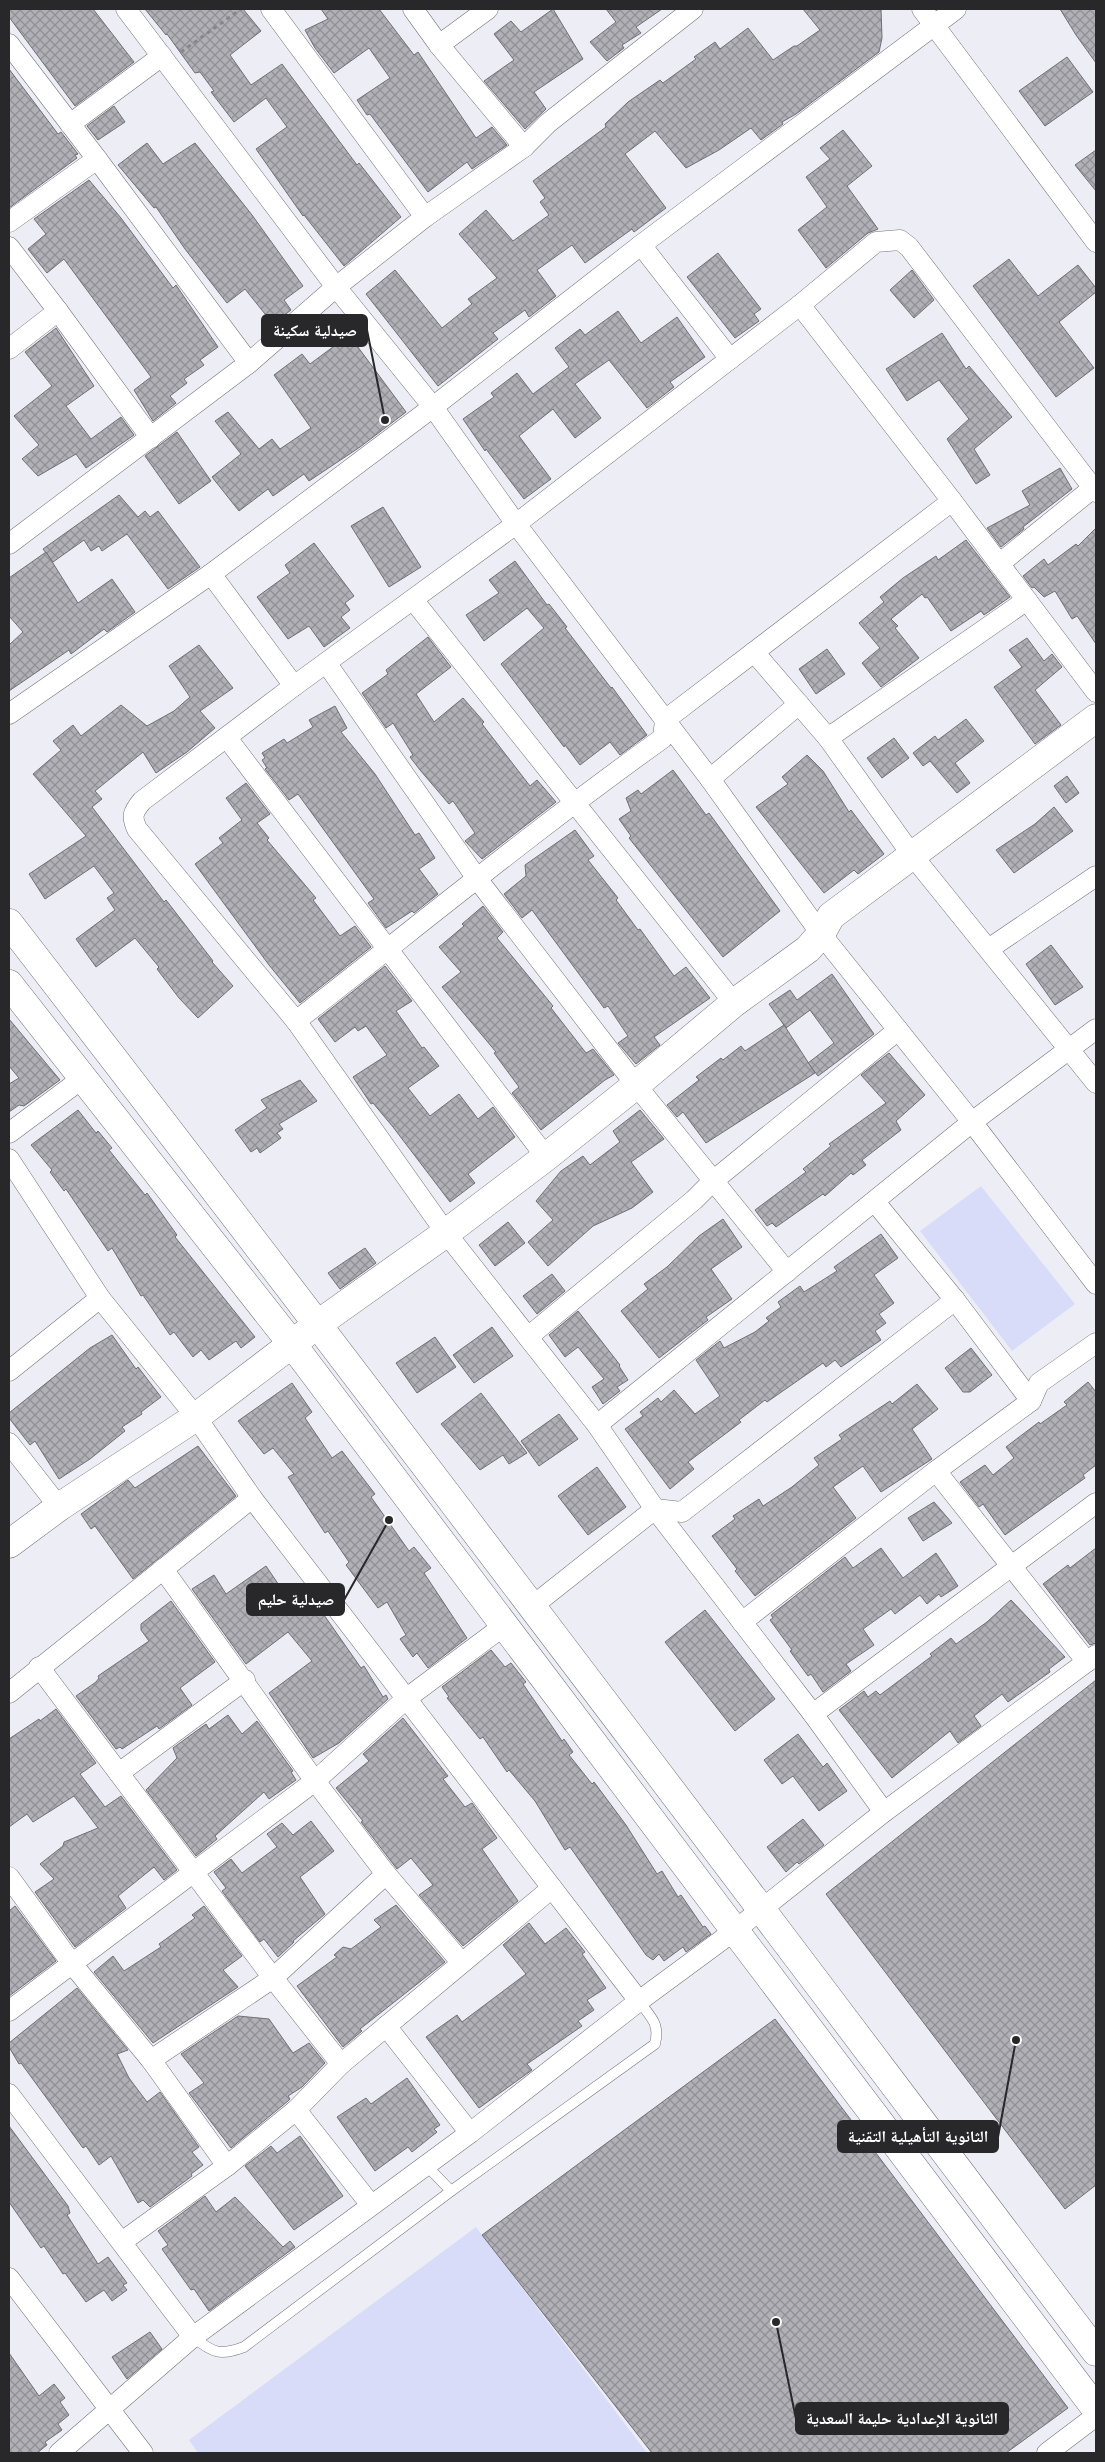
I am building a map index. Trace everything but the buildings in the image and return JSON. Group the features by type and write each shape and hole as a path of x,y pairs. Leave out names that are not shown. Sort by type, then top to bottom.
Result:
{"street":[{"path":"126,9 336,287 433,407 516,524 710,779 821,934 972,1122 1096,1284"},
{"path":"413,9 439,45 524,147"},
{"path":"439,45 488,9"},
{"path":"9,544 249,362 336,287 425,217 524,147 548,123 693,9"},
{"path":"922,9 1096,242"},
{"path":"9,714 211,574 433,407 641,245 956,9"},
{"path":"274,10 425,217"},
{"path":"9,44 249,362"},
{"path":"70,124 164,59"},
{"path":"9,222 97,159"},
{"path":"884,1812 813,1714 655,1509 597,1425 446,1232 296,1021 136,829 132,817 134,810 142,802 294,686 414,601 516,524 800,305 876,242 900,240 909,247 1094,490 999,564"},
{"path":"641,245 730,359"},
{"path":"9,247 151,438"},
{"path":"800,305 952,501 1096,692"},
{"path":"9,349 58,311"},
{"path":"296,1021 478,880 573,802 663,738 665,720 952,501"},
{"path":"211,574 294,686"},
{"path":"828,738 1027,600"},
{"path":"414,601 734,1003"},
{"path":"754,652 828,738 912,855 990,948 1096,1083"},
{"path":"327,664 478,880 636,1086 787,1272"},
{"path":"710,779 799,704"},
{"path":"9,1544 59,1507 196,1418 318,1324 546,1157 636,1086 734,1003 808,949 821,934 831,916 1096,718"},
{"path":"227,738 546,1157"},
{"path":"990,948 1096,876"},
{"path":"9,922 318,1324 530,1608 1096,2352"},
{"path":"9,984 292,1344 1096,2408"},
{"path":"597,1425 972,1122 1096,1029"},
{"path":"528,1337 694,1200 713,1181 898,1030"},
{"path":"9,1133 83,1078"},
{"path":"9,1159 100,1298 196,1418 252,1498 638,2001"},
{"path":"875,1202 955,1300 1031,1401"},
{"path":"9,1371 100,1298"},
{"path":"530,1608 655,1509 682,1512 955,1300"},
{"path":"742,1622 936,1471 1031,1401 1038,1383 1096,1343"},
{"path":"9,1443 59,1507"},
{"path":"59,2453 193,2337 470,2133 638,2001 734,1931 884,1812 1092,1659 1012,1567 936,1471"},
{"path":"9,1693 39,1667 252,1498"},
{"path":"813,1714 1096,1503"},
{"path":"163,1569 245,1680 315,1781 386,1874 461,1962"},
{"path":"9,2011 73,1965 315,1781 407,1698 504,1625"},
{"path":"39,1667 273,1978 341,2064"},
{"path":"119,1773 245,1680"},
{"path":"151,2060 273,1978 386,1874"},
{"path":"9,1877 73,1965 151,2060 227,2166"},
{"path":"122,2241 227,2166 296,2110 341,2064 552,1888"},
{"path":"386,2026 470,2133"},
{"path":"9,2094 193,2337"},
{"path":"296,2110 371,2205"},
{"path":"9,2278 143,2453"},
{"path":"1047,2453 1096,2416"}],"lane":[{"path":"193,2337 210,2350 228,2353 244,2347 451,2191 655,2044 658,2032 656,2024 638,2001"},
{"path":"426,2165 451,2191"}],"path":[{"path":"164,59 241,9"}],"shaded area":[{"path":"981,1186 1075,1304 1012,1351 920,1231"},
{"path":"476,2227 647,2453 198,2453 189,2440"}],"place":[{"name":"صيدلية سكينة","path":"385,420"},
{"name":"صيدلية حليم","path":"389,1520"},
{"name":"الثانوية التأهيلية التقنية","path":"1016,2040"},
{"name":"الثانوية الإعدادية حليمة السعدية","path":"776,2322"}]}
